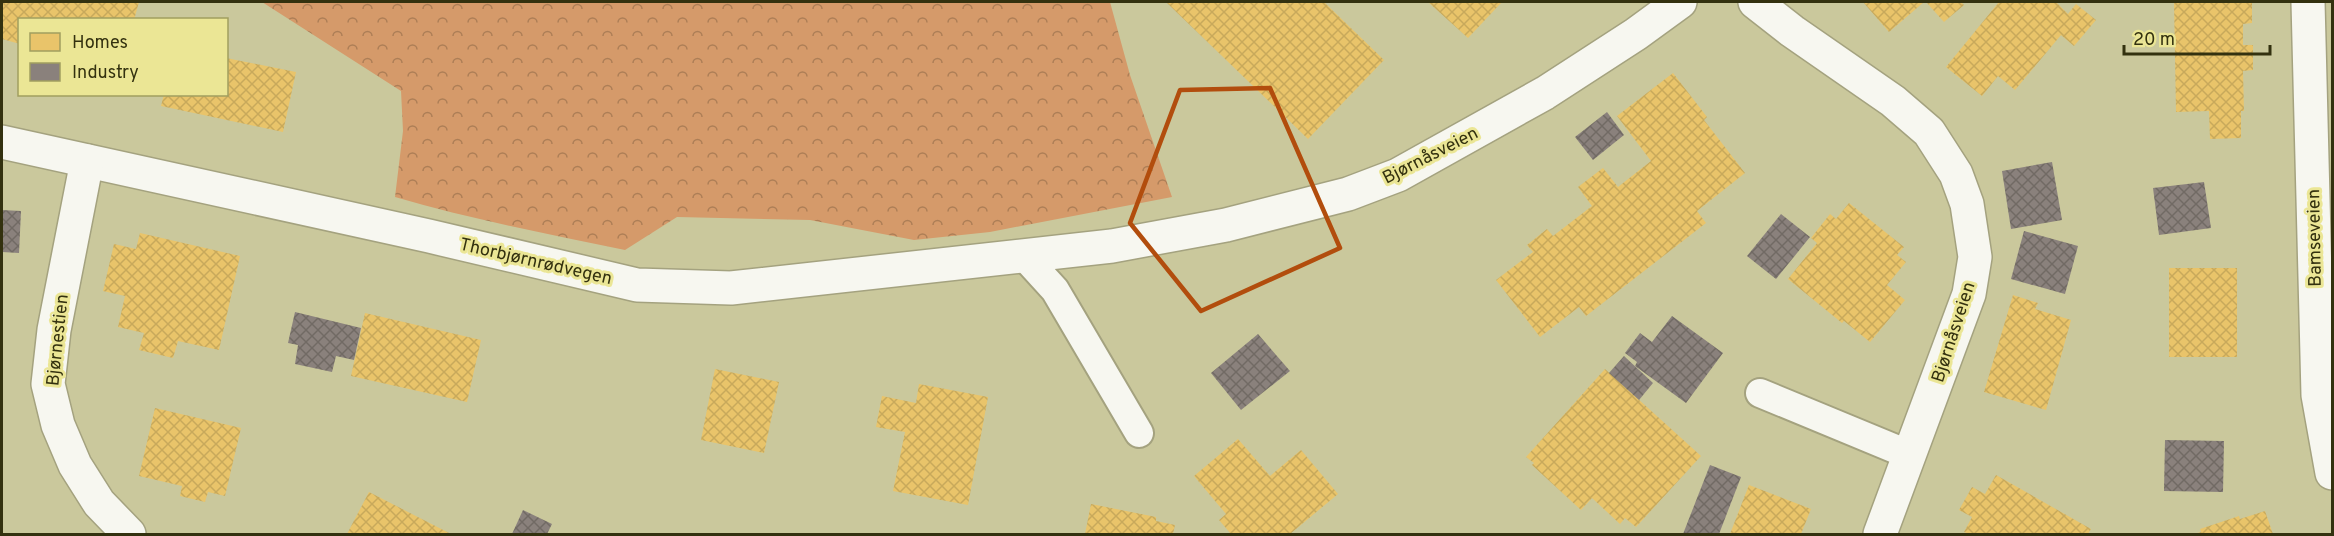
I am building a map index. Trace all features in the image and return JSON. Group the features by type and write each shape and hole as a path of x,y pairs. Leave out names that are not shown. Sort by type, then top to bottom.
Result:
{"street":[{"name":"Bjørnåsveien","path":"1078,249 1112,246 1226,225 1347,194 1398,175 1545,93 1636,34 1680,2"},
{"name":"Bjørnåsveien","path":"1755,2 1792,31 1893,101 1929,132 1956,174 1967,204 1975,256 1969,294 1880,534"},
{"name":"Bamseveien","path":"2308,2 2324,328 2318,395 2332,473"},
{"name":"Thorbjørnrødvegen","path":"2,142 429,236 638,285 731,288 1078,249"},
{"name":"Bjørnestien","path":"87,161 54,330 48,384 58,425 75,465 99,503 129,534"}],"lane":[{"path":"1023,255 1056,290 1139,433"},
{"path":"1760,393 1910,455"}],"highlighted area":[{"path":"1270,88 1340,248 1201,311 1130,223 1180,90"}],"green space":[{"path":"262,2 1110,2 1130,75 1172,197 990,232 914,240 810,220 677,217 625,250 538,232 395,197 403,131 401,91"}],"building: Homes":[{"path":"2,2 139,2 135,18 18,18 18,43 2,39"},
{"path":"1166,2 1324,2 1384,60 1308,139"},
{"path":"1428,2 1502,2 1468,38"},
{"path":"1863,2 1924,2 1889,32"},
{"path":"1926,2 1961,2 1964,5 1944,22"},
{"path":"1999,2 2056,2 2068,14 2076,4 2096,20 2074,46 2061,35 2015,90 1998,76 1982,96 1946,67"},
{"path":"2174,2 2252,2 2252,23 2243,24 2243,45 2253,45 2253,70 2243,71 2244,111 2241,111 2241,138 2210,139 2209,111 2176,112"},
{"path":"228,58 296,72 283,132 161,106 164,96 228,96"},
{"path":"1673,73 1707,117 1704,120 1745,173 1697,211 1706,223 1586,316 1579,307 1540,337 1496,280 1533,252 1527,245 1547,229 1553,236 1592,206 1578,187 1603,168 1618,187 1651,161 1617,116"},
{"path":"1849,203 1904,247 1897,255 1906,262 1887,285 1905,300 1870,342 1844,321 1842,323 1788,279 1817,243 1811,238 1830,214 1836,219"},
{"path":"140,233 240,256 219,350 178,341 173,358 139,350 144,333 118,327 125,296 103,291 114,244 136,249"},
{"path":"2169,268 2237,268 2237,357 2169,357"},
{"path":"2013,295 2038,303 2035,309 2071,320 2046,410 1984,392"},
{"path":"365,313 481,340 467,402 351,376"},
{"path":"715,369 779,382 764,453 701,440"},
{"path":"1605,369 1701,456 1636,527 1625,518 1620,524 1592,498 1581,510 1526,457"},
{"path":"919,384 988,397 968,505 893,491 905,432 876,427 882,396 916,403"},
{"path":"155,408 241,428 225,496 208,492 205,502 180,496 182,486 139,476"},
{"path":"1238,439 1270,476 1301,450 1338,494 1290,534 1231,534 1219,520 1226,514 1194,476"},
{"path":"1996,475 2091,529 2088,534 1969,534 1964,532 1972,517 1959,510 1972,487 1985,494"},
{"path":"1749,485 1811,509 1801,534 1730,534"},
{"path":"369,492 451,534 347,534"},
{"path":"1091,504 1156,517 1156,521 1175,525 1173,534 1085,534"},
{"path":"2265,511 2273,534 2194,534 2201,532 2200,529 2239,516 2240,519"}],"building: Industry":[{"path":"1607,112 1624,135 1593,160 1575,137"},
{"path":"2052,162 2062,220 2011,229 2002,171"},
{"path":"2204,182 2211,228 2159,235 2153,188"},
{"path":"2,210 21,211 19,253 2,252"},
{"path":"1781,214 1810,237 1776,279 1747,256"},
{"path":"2024,231 2078,246 2065,294 2011,279"},
{"path":"295,312 361,328 354,360 336,356 332,372 295,364 298,345 288,343"},
{"path":"1672,316 1723,353 1686,403 1635,366 1637,362 1625,353 1640,333 1652,342"},
{"path":"1258,334 1290,371 1241,410 1211,373"},
{"path":"1624,356 1653,383 1639,400 1609,373"},
{"path":"2165,440 2224,441 2223,492 2164,491"},
{"path":"1710,465 1741,477 1719,534 1683,534"},
{"path":"523,510 552,524 547,534 512,534"}]}
